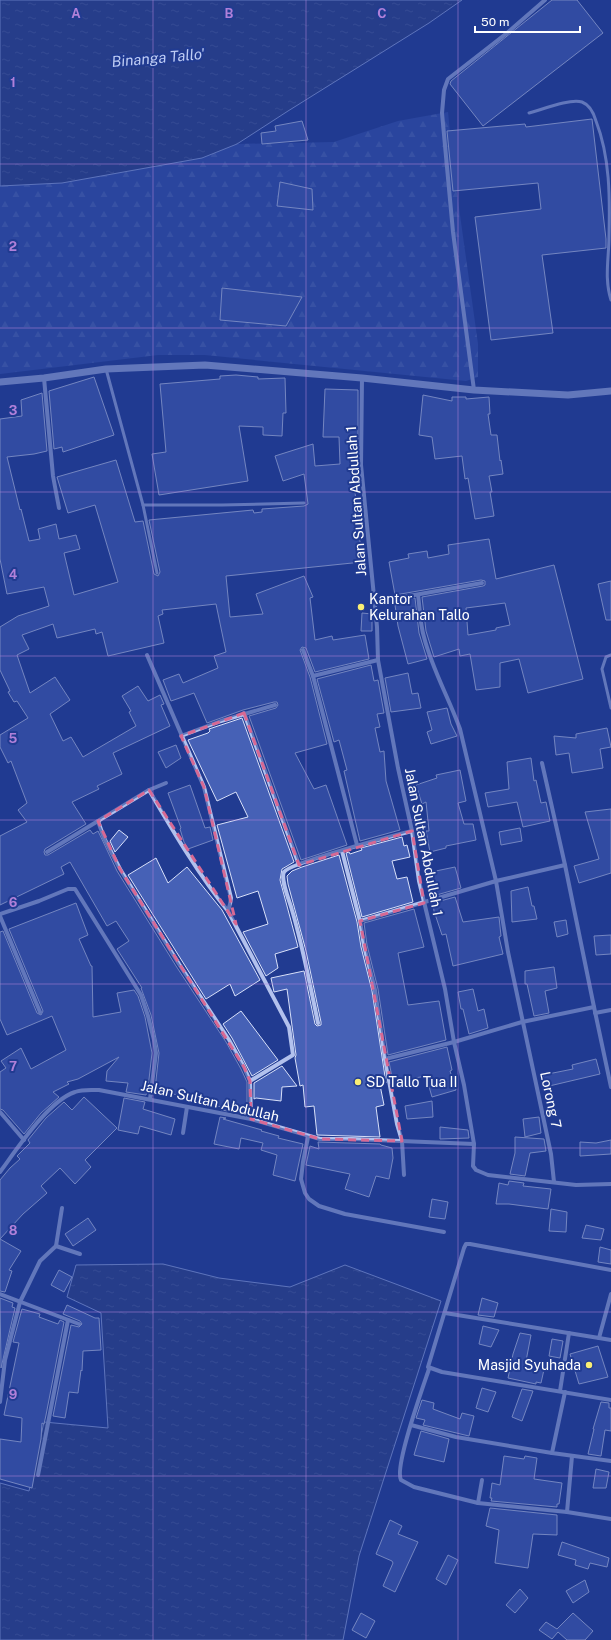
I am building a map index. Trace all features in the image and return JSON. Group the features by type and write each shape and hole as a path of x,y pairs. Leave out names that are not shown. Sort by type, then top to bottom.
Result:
{"street":[{"path":"474,390 453,232 442,113 444,90 448,79 507,33 545,0"},
{"path":"0,382 44,378 106,369 205,365 362,378 474,390 568,395 611,391"},
{"path":"44,378 53,476 59,508"},
{"name":"Jalan Sultan Abdullah 1","path":"362,378 361,465 375,602 378,660 398,768 412,831 419,882 445,989 454,1042 464,1085 474,1144 473,1166 476,1170 482,1173 576,1185 611,1184"},
{"path":"375,602 482,583"},
{"name":"Lorong 7","path":"418,595 423,636 431,660 453,709 460,729 496,881 508,952 541,1107 554,1182"},
{"path":"303,650 313,676 357,845"},
{"path":"147,655 206,794 231,898 228,911"},
{"path":"313,676 378,660"},
{"path":"181,736 244,713 275,705"},
{"path":"244,713 298,865"},
{"path":"542,763 565,864 611,1087"},
{"path":"47,852 150,790 166,783"},
{"path":"150,790 183,846 218,899 228,911 290,1031 292,1055 250,1081"},
{"path":"98,821 104,838 120,869 179,964 229,1040 250,1081 251,1119"},
{"path":"318,1023 298,927 283,878 286,870 357,845 412,831"},
{"path":"342,851 360,921 364,946 375,990 385,1059 397,1124 402,1142 404,1174"},
{"path":"360,921 424,904 496,881 565,864"},
{"path":"40,1012 0,915 39,902 68,889 75,889 141,995 148,1016 156,1054 150,1099"},
{"path":"385,1059 454,1042 522,1022 594,1007"},
{"path":"595,1013 611,1010"},
{"name":"Jalan Sultan Abdullah","path":"0,1172 24,1140 52,1108 62,1099 74,1092 82,1090 99,1090 251,1119 308,1137 320,1139 474,1144"},
{"path":"183,1133 187,1106"},
{"path":"0,1112 24,1140"},
{"path":"308,1137 301,1179 305,1193 309,1199 319,1206 345,1214 444,1232"},
{"path":"0,1402 6,1360 20,1302 40,1261 56,1246 62,1208"},
{"path":"611,1270 468,1244 464,1248 429,1362 429,1369 411,1425 399,1472 401,1480 414,1487 478,1503 567,1512 611,1519"},
{"path":"56,1246 80,1254"},
{"path":"0,1294 79,1324"},
{"path":"599,1338 611,1294"},
{"path":"445,1313 611,1340"},
{"path":"38,1475 68,1320"},
{"path":"560,1391 569,1333"},
{"path":"429,1369 494,1382 611,1400"},
{"path":"552,1453 565,1392"},
{"path":"411,1425 463,1438 611,1461"},
{"path":"567,1512 572,1456"},
{"path":"478,1503 482,1480"}],"lane":[{"path":"529,113 578,101 586,104 592,110 599,128 606,155 609,196 609,238 606,271 608,291 611,300"},
{"path":"106,369 143,505 157,573"},
{"path":"143,505 304,503"},
{"path":"611,655 606,658 602,669 611,708"}],"highlighted area":[{"path":"244,713 299,865 412,831 424,903 360,921 402,1141 320,1139 251,1119 250,1081 244,1067 120,869 98,821 149,790 236,924 204,787 181,736"}],"green space":[{"path":"448,112 453,165 478,344 478,377 466,381 205,355 158,355 0,374 0,186 25,184 202,158 237,144 334,142 398,121"}],"water":[{"name":"Binanga Tallo'","path":"0,0 462,0 429,23 237,144 202,158 62,183 0,186"},
{"path":"163,1264 219,1278 290,1287 345,1265 441,1301 359,1556 343,1640 0,1640 0,1483 29,1491 44,1422 108,1428 101,1313 67,1297 76,1265"}],"building":[{"path":"552,0 577,0 603,33 483,126 450,84 451,81"},
{"path":"592,119 606,248 542,255 553,333 491,340 475,217 541,209 538,183 453,191 447,131 525,124 526,127"},
{"path":"302,121 308,140 262,144 261,133 276,131 275,126"},
{"path":"280,182 312,189 313,210 277,206"},
{"path":"222,288 302,297 286,326 220,320"},
{"path":"236,375 258,377 258,379 285,378 286,413 283,413 282,436 263,435 263,427 239,426 248,481 159,495 152,454 166,452 160,384 220,379 220,376"},
{"path":"94,377 114,435 63,452 62,447 54,449 49,391"},
{"path":"325,389 358,390 358,461 352,462 362,562 226,576 230,617 263,614 256,594 304,576 313,597 310,598 315,640 332,636 333,640 365,635 369,659 315,672 306,648 302,647 300,650 310,677 327,744 295,753 314,789 326,785 347,845 301,860 249,716 276,708 278,705 277,702 243,710 207,723 194,693 171,701 163,680 179,674 183,683 218,668 214,656 226,652 216,604 162,610 163,614 158,616 164,643 108,656 102,632 96,634 95,629 57,638 53,624 22,635 29,649 17,655 30,693 55,677 70,700 50,714 63,741 71,737 83,757 136,726 129,712 131,711 122,696 138,686 148,701 160,695 164,704 161,705 170,726 113,753 122,774 97,786 99,789 72,802 86,824 45,849 44,852 45,855 48,855 90,830 93,834 98,831 117,871 176,966 226,1042 241,1069 247,1082 247,1104 234,1112 221,1110 222,1107 191,1102 192,1099 155,1089 159,1053 151,1015 142,988 117,949 129,941 116,921 107,926 70,862 61,867 64,874 0,905 0,836 27,822 18,810 27,803 11,761 8,763 0,747 0,735 28,718 17,701 14,702 8,692 10,691 0,670 0,627 18,616 49,606 44,587 7,594 0,559 0,419 22,416 21,400 42,393 47,451 7,457 29,541 40,539 38,529 56,524 59,539 76,535 80,549 64,553 74,595 118,582 95,505 68,513 57,477 116,460 135,522 143,521 154,574 158,576 160,572 149,520 253,510 254,513 262,512 262,509 304,506 308,504 304,474 283,481 275,456 313,444 315,466 340,464 339,437 323,437"},
{"path":"423,395 452,401 452,397 466,397 466,399 489,397 490,414 488,414 491,435 497,435 503,474 489,476 494,516 475,519 468,478 465,479 462,456 435,459 432,437 419,435"},
{"path":"489,539 496,579 554,565 583,679 528,693 519,659 500,663 500,687 476,690 470,654 460,656 459,649 434,657 426,631 422,597 483,586 485,585 485,581 481,580 395,595 389,562 409,558 408,554 427,551 428,558 449,554 448,545","holes":["505,603 510,625 496,628 496,630 468,635 466,608"]},
{"path":"611,581 611,620 606,620 598,584"},
{"path":"415,598 419,633 427,659 408,664 398,626 395,605 397,605 396,602"},
{"path":"362,613 372,614 372,631 361,631"},
{"path":"371,665 374,681 378,680 384,713 377,714 380,727 375,728 380,752 384,751 386,781 400,830 360,841 344,771 347,770 339,740 334,742 317,679"},
{"path":"408,673 412,694 418,693 421,708 391,712 385,678"},
{"path":"447,708 451,724 457,736 431,744 427,732 432,730 427,712"},
{"path":"242,718 294,862 282,869 280,880 298,947 275,954 278,968 266,976 243,932 268,924 258,891 237,898 217,825 248,817 236,792 217,801 188,740 208,733 210,731 209,729"},
{"path":"607,728 611,747 600,749 603,768 572,773 569,753 556,755 554,736 576,738 576,734"},
{"path":"176,745 181,758 166,768 158,752"},
{"path":"531,758 534,781 536,780 541,803 546,802 550,821 523,827 517,802 488,807 485,793 509,789 507,762"},
{"path":"460,770 466,801 458,803 464,824 473,824 476,840 446,846 446,848 430,852 426,831 429,831 426,802 422,804 416,785 437,778 436,775"},
{"path":"190,785 205,828 210,827 213,840 188,849 184,842 181,828 168,793"},
{"path":"611,809 611,873 579,883 574,866 599,859 585,812"},
{"path":"520,828 522,841 501,845 499,832"},
{"path":"119,830 128,837 115,852 110,841"},
{"path":"402,837 404,846 407,845 410,857 392,861 397,879 407,877 413,902 362,917 346,853 349,852 350,854 362,850 361,848"},
{"path":"339,855 357,922 361,947 372,991 386,1083 380,1085 384,1105 376,1107 380,1137 317,1135 314,1106 305,1107 303,1085 300,1086 295,1058 296,1055 287,989 274,992 271,978 304,971 315,1024 317,1026 321,1025 306,951 287,876 292,871"},
{"path":"156,858 168,883 187,867 222,910 260,980 235,996 230,984 206,999 128,875"},
{"path":"455,867 461,888 433,896 431,872"},
{"path":"528,887 532,906 534,906 537,919 512,922 511,891"},
{"path":"455,897 463,922 499,917 501,936 499,937 503,954 453,966 446,934 442,935 434,911 433,903"},
{"path":"76,903 88,935 79,939 92,966 93,1017 121,1012 117,993 134,990 138,996 145,1017 152,1053 148,1088 146,1095 126,1092 128,1083 106,1081 107,1071 119,1057 78,1079 67,1082 69,1084 53,1092 59,1097 41,1113 24,1134 3,1110 0,1109 0,1072 6,1068 1,1061 21,1048 31,1069 66,1050 52,1016 7,1035 0,1019 0,932 3,931 37,1013 41,1015 43,1011 9,929"},
{"path":"414,909 424,947 398,953 408,1005 439,1001 446,1040 388,1055 378,989 367,945 364,923"},
{"path":"566,920 568,934 557,937 554,922"},
{"path":"611,935 611,954 596,955 594,936"},
{"path":"554,967 557,988 545,991 549,1013 534,1016 527,984 525,984 525,971"},
{"path":"473,989 478,1011 484,1009 488,1028 469,1034 463,1009 461,1009 458,992"},
{"path":"241,1011 278,1060 252,1076 223,1024"},
{"path":"447,1047 452,1070 450,1071 456,1090 432,1097 426,1076 393,1082 389,1062"},
{"path":"596,1059 600,1074 545,1087 543,1075 573,1069 572,1065"},
{"path":"282,1066 297,1086 282,1087 281,1101 254,1099 254,1083"},
{"path":"84,1097 117,1128 85,1160 91,1167 75,1184 60,1168 41,1186 47,1193 23,1214 0,1239 0,1180 20,1159 17,1156 30,1143 28,1140 46,1118 64,1102 72,1110"},
{"path":"124,1098 145,1102 143,1109 175,1119 171,1135 140,1126 138,1134 118,1130"},
{"path":"432,1101 433,1117 407,1119 405,1106"},
{"path":"220,1117 279,1136 278,1138 303,1144 295,1181 273,1175 277,1155 261,1150 263,1143 241,1138 239,1149 214,1144"},
{"path":"539,1117 541,1133 525,1137 523,1119"},
{"path":"440,1127 468,1130 469,1138 440,1139"},
{"path":"515,1137 544,1139 546,1151 530,1153 525,1176 510,1174 515,1153"},
{"path":"611,1140 611,1154 580,1156 580,1142 596,1143"},
{"path":"318,1142 380,1144 392,1148 393,1158 389,1179 376,1176 369,1197 345,1189 350,1174 306,1165 310,1146 319,1149"},
{"path":"509,1181 524,1183 523,1186 551,1189 548,1209 509,1204 496,1204 499,1183 508,1185"},
{"path":"432,1199 448,1202 445,1219 429,1217"},
{"path":"551,1209 567,1212 566,1232 549,1231"},
{"path":"88,1218 96,1230 73,1246 65,1234"},
{"path":"586,1225 604,1229 601,1240 582,1238"},
{"path":"0,1239 21,1251 9,1270 12,1271 5,1292 0,1291"},
{"path":"600,1247 611,1250 611,1264 598,1262"},
{"path":"59,1270 72,1277 64,1292 51,1285"},
{"path":"0,1298 13,1303 12,1307 15,1308 1,1368"},
{"path":"482,1298 498,1303 494,1317 478,1315"},
{"path":"67,1305 95,1318 99,1318 101,1350 83,1351 82,1371 81,1370 78,1393 69,1392 65,1418 53,1416 71,1325 79,1327 82,1324 80,1321 63,1314"},
{"path":"22,1309 40,1314 39,1317 58,1324 60,1320 64,1322 44,1424 42,1423 41,1439 32,1488 0,1479 0,1439 21,1442 22,1418 4,1415 19,1343 13,1342"},
{"path":"483,1326 499,1330 491,1347 479,1344"},
{"path":"520,1333 531,1335 526,1361 545,1365 541,1383 536,1382 536,1384 508,1378 513,1354"},
{"path":"552,1339 563,1341 560,1358 549,1356"},
{"name":"Masjid Syuhada","path":"598,1346 608,1377 579,1384 570,1354"},
{"path":"482,1388 496,1392 488,1412 476,1408"},
{"path":"522,1389 533,1391 522,1421 512,1417"},
{"path":"422,1400 434,1403 433,1409 460,1419 462,1413 474,1416 469,1436 423,1425 425,1420 416,1418"},
{"path":"601,1402 609,1403 609,1408 611,1408 611,1431 605,1430 601,1456 588,1454 593,1429"},
{"path":"421,1431 449,1439 444,1462 414,1455"},
{"path":"504,1456 524,1459 525,1456 537,1458 534,1479 562,1483 559,1504 557,1504 557,1507 491,1501 492,1483 500,1485"},
{"path":"596,1469 609,1472 606,1488 593,1488"},
{"path":"490,1508 557,1515 557,1535 533,1534 528,1568 495,1563 499,1530 486,1526"},
{"path":"390,1520 402,1526 398,1534 418,1542 395,1592 383,1586 393,1563 392,1561 376,1554"},
{"path":"562,1542 609,1558 607,1567 590,1563 588,1569 575,1565 576,1560 558,1555"},
{"path":"448,1555 458,1560 446,1585 436,1579"},
{"path":"585,1580 589,1592 573,1603 566,1591"},
{"path":"520,1589 528,1598 515,1613 506,1605"},
{"path":"361,1613 375,1621 366,1638 352,1630"},
{"path":"573,1613 593,1631 585,1640 567,1640 558,1632 552,1639 539,1630 546,1622 557,1629"}],"place":[{"name":"Kantor Kelurahan Tallo","path":"361,607"},
{"name":"SD Tallo Tua II","path":"358,1082"},
{"name":"Masjid Syuhada","path":"589,1365"}]}
